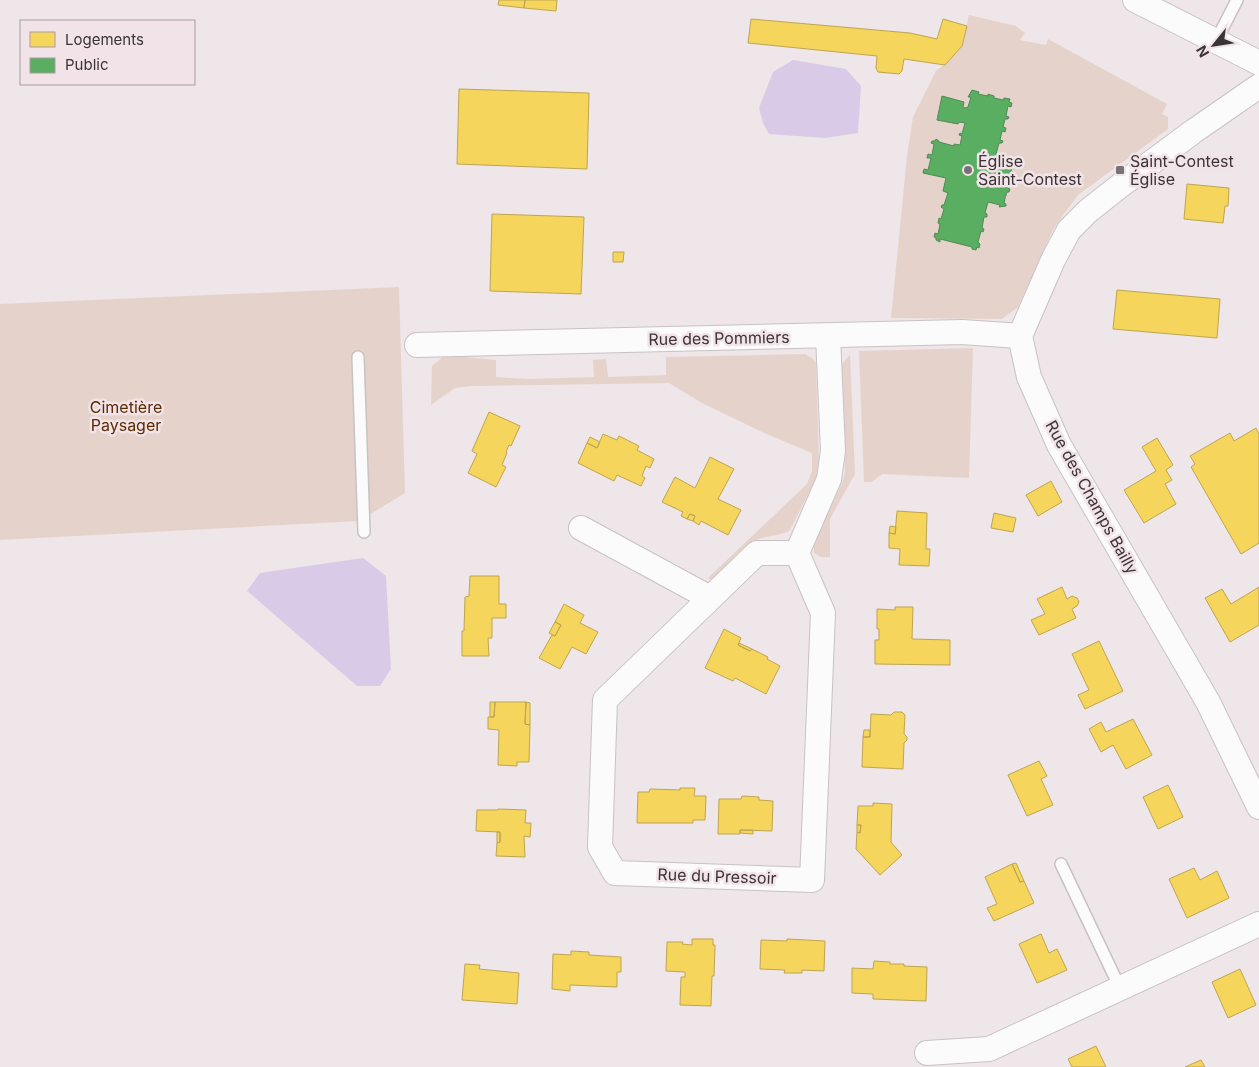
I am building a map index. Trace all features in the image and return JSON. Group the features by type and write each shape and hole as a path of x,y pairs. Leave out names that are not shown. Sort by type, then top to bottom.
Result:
{"street":[{"path":"1135,0 1259,63"},
{"path":"1020,336 1053,260 1069,230 1088,211 1121,185 1249,101 1259,86"},
{"name":"Rue des Pommiers","path":"417,345 962,332 1020,336"},
{"path":"797,553 829,479 833,451 828,336"},
{"name":"Rue des Champs Bailly","path":"1020,336 1029,377 1059,444 1208,702 1259,807"},
{"path":"581,528 710,598"},
{"name":"Rue du Pressoir","path":"757,553 797,553 823,613 812,880 615,873 600,847 605,700 757,553"},
{"path":"926,1053 989,1049 1259,924"}],"lane":[{"path":"1216,41 1237,0"},
{"path":"358,357 364,532"},
{"path":"1061,864 1120,988"}],"green space":[{"path":"969,15 1016,26 1025,33 1020,40 1046,45 1048,39 1167,104 1162,114 1168,117 1168,129 1078,195 1054,228 1018,307 1002,319 891,318 907,156 913,117 936,71 945,65 962,46"},
{"name":"Cimetière Paysager","path":"399,287 405,493 359,521 0,540 0,304"},
{"path":"973,348 969,478 882,474 872,482 864,482 859,351"},
{"path":"805,354 816,363 818,475 790,530 782,534 760,538 750,543 711,580 708,578 807,484 812,471 812,453 762,432 702,403 669,383 473,386 455,388 431,405 432,366 445,355 496,360 496,377 528,379 594,377 593,360 606,359 608,377 666,375 666,357"},
{"path":"850,355 855,474 830,519 830,557 821,557 814,553 814,544 845,472 842,364"}],"shaded area":[{"path":"793,60 846,69 861,86 858,133 825,138 769,134 763,123 759,108 773,72"},
{"path":"363,558 386,576 391,669 380,686 357,686 247,591 260,573"}],"building: Logements":[{"path":"499,0 525,0 524,8 498,5"},
{"path":"525,0 557,0 556,11 524,8"},
{"path":"751,19 910,33 937,39 943,19 967,26 962,46 945,65 904,59 902,71 899,74 878,72 876,68 877,56 748,43"},
{"path":"459,89 589,93 587,169 457,164"},
{"path":"1187,184 1229,188 1228,206 1225,206 1223,223 1184,219"},
{"path":"492,214 584,217 581,294 490,291"},
{"path":"613,252 624,252 623,262 613,262"},
{"path":"1117,290 1220,299 1217,338 1113,329"},
{"path":"489,412 520,426 511,446 509,445 506,452 502,465 506,467 496,487 468,473 477,454 472,451"},
{"path":"1256,428 1259,434 1259,543 1241,554 1191,467 1195,464 1190,456 1230,433 1234,441"},
{"path":"603,434 617,440 619,436 639,446 637,450 654,459 650,468 646,466 642,476 645,478 641,486 617,475 614,481 578,463 587,443 597,448"},
{"path":"590,437 600,442 597,448 587,443"},
{"path":"1157,438 1173,465 1166,470 1172,480 1165,484 1176,504 1144,523 1124,490 1156,471 1142,447"},
{"path":"710,457 734,469 718,499 741,510 728,535 701,521 699,525 693,521 695,516 690,514 687,519 681,516 683,512 662,502 675,477 695,488"},
{"path":"1051,481 1062,502 1038,516 1026,495"},
{"path":"897,511 927,513 926,549 930,549 929,566 899,565 900,549 889,548 889,533 895,534"},
{"path":"994,513 1016,518 1013,532 991,528"},
{"path":"690,514 695,516 693,521 687,519"},
{"path":"890,526 896,527 895,534 889,533"},
{"path":"470,576 499,576 499,604 506,604 506,618 492,618 492,638 488,638 489,656 462,656 465,597 469,596"},
{"path":"1062,587 1067,599 1072,596 1077,598 1079,602 1072,609 1076,618 1039,635 1031,620 1045,614 1037,599"},
{"path":"1259,587 1259,625 1230,642 1205,598 1222,589 1231,604"},
{"path":"564,604 584,615 580,623 598,632 586,654 572,647 560,669 539,658 552,635 555,636 561,625 555,622"},
{"path":"895,607 913,607 912,639 950,640 950,665 875,664 875,640 879,640 877,609 895,610"},
{"path":"555,622 561,625 555,636 549,633"},
{"path":"724,629 741,638 738,645 768,657 767,659 780,666 766,694 735,678 733,681 705,668"},
{"path":"1099,641 1123,691 1085,709 1078,695 1089,690 1072,654"},
{"path":"739,643 752,649 750,651 738,645"},
{"path":"490,702 495,702 494,717 490,717"},
{"path":"495,702 526,702 525,724 530,725 529,762 517,762 517,766 498,765 499,730 488,729 488,717 494,717"},
{"path":"526,702 530,703 530,725 525,724"},
{"path":"894,712 902,712 905,715 904,734 907,740 904,743 903,769 862,767 863,737 870,737 871,714 891,715"},
{"path":"1133,719 1152,755 1126,769 1113,745 1101,752 1089,729 1101,722 1106,732"},
{"path":"864,730 870,730 870,737 863,737"},
{"path":"1039,761 1047,776 1041,779 1053,805 1027,816 1008,775"},
{"path":"1168,785 1183,817 1158,829 1143,797"},
{"path":"680,788 695,788 694,796 706,796 705,820 693,820 693,823 637,823 638,792 649,792 650,789 680,790"},
{"path":"742,796 759,797 759,800 773,801 772,831 740,830 740,834 718,834 719,799 741,799"},
{"path":"873,803 892,804 891,842 902,855 880,875 856,849 857,832 860,833 861,825 857,825 858,806 873,806"},
{"path":"477,810 526,810 525,823 531,823 530,837 524,836 525,857 496,856 497,843 500,842 500,832 476,831"},
{"path":"857,825 861,825 860,833 857,832"},
{"path":"740,830 753,830 753,834 740,833"},
{"path":"497,832 500,832 500,842 497,843"},
{"path":"1016,863 1024,881 1020,882 1012,864"},
{"path":"1012,864 1020,882 1024,881 1034,903 994,921 987,908 997,904 985,877"},
{"path":"1194,868 1200,880 1217,871 1229,898 1187,918 1169,879"},
{"path":"1041,934 1049,953 1057,949 1067,970 1037,983 1019,944"},
{"path":"692,939 713,939 713,945 715,945 711,1006 680,1005 681,977 685,977 685,972 666,971 667,942 683,942 682,944 692,945"},
{"path":"787,939 825,941 824,971 802,970 802,973 784,973 785,970 760,969 761,940 787,941"},
{"path":"571,951 589,952 589,955 621,957 621,972 617,972 617,987 570,985 570,991 552,989 553,954 571,955"},
{"path":"874,961 904,964 904,966 927,967 926,1001 873,999 873,994 852,993 852,968 873,969"},
{"path":"465,964 480,965 479,969 519,973 517,1004 462,1000"},
{"path":"1240,969 1256,1005 1228,1018 1212,982"},
{"path":"1096,1046 1106,1067 1072,1067 1068,1059"},
{"path":"1201,1060 1205,1067 1185,1067"}],"building: Public":[{"name":"Église Saint-Contest","path":"972,90 979,92 978,94 994,96 994,98 1010,99 1009,102 1012,103 1011,107 1008,106 1006,116 1009,117 1005,119 1003,127 1006,128 1005,132 1002,131 1000,140 1003,141 999,143 996,154 1001,157 1014,159 1010,176 1000,173 995,174 992,184 1003,187 1004,185 1008,186 1010,189 1005,198 1004,203 1006,206 999,207 1000,205 988,202 985,213 987,217 984,217 982,228 984,229 983,232 981,231 978,242 980,244 979,248 977,247 976,250 972,249 972,247 940,239 940,242 936,240 934,237 935,233 938,234 939,218 941,219 944,209 941,207 944,205 948,193 943,191 946,178 923,173 924,169 928,170 931,158 927,158 928,154 932,155 934,144 931,143 932,141 936,139 939,142 954,146 954,144 960,145 962,136 959,135 960,133 962,134 965,123 959,122 958,124 937,120 942,96 964,102 963,107 965,108 968,107 971,97 968,97"}],"place":[{"name":"Église Saint-Contest","path":"968,170"},
{"name":"Saint-Contest Église","path":"1120,170"}]}
